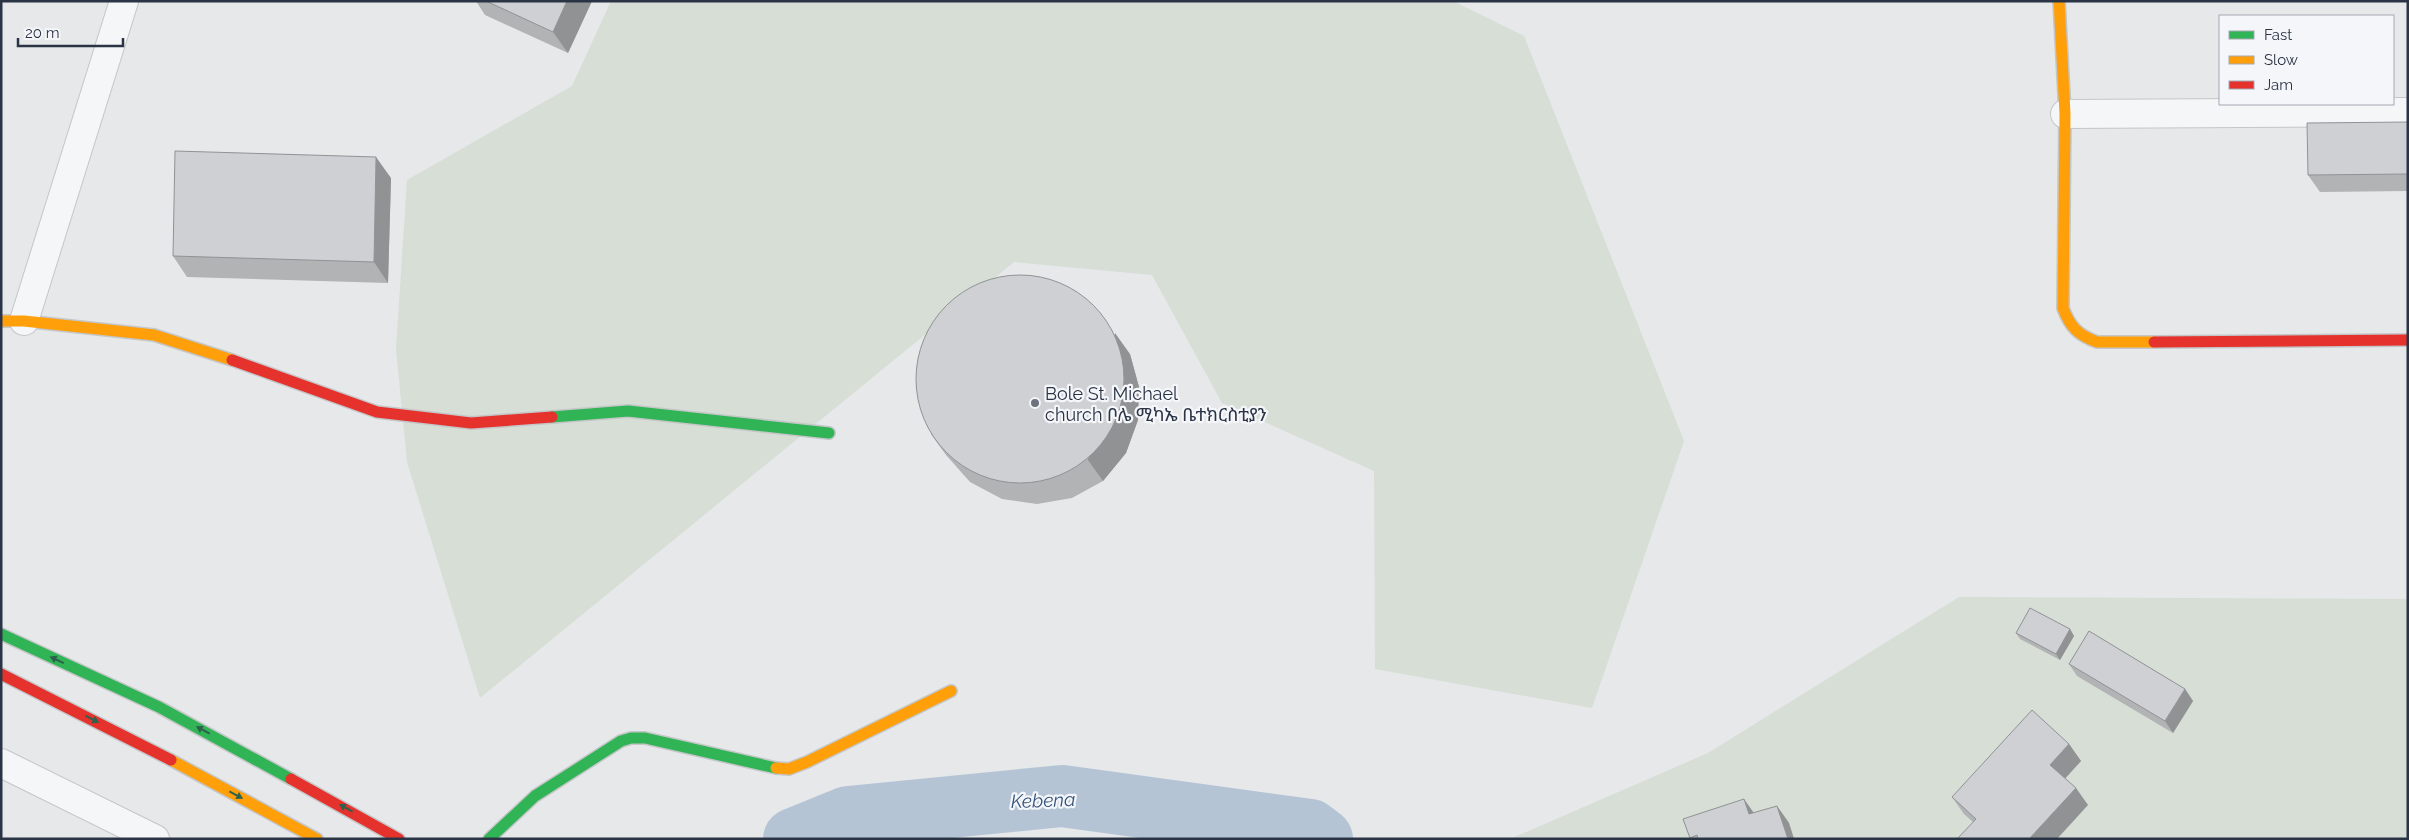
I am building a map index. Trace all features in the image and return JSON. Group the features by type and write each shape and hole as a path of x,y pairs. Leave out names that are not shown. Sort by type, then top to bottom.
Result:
{"street":[{"path":"124,1 13,321 154,335 202,349 377,412 471,423 628,411 829,433"},
{"path":"2059,1 2065,114 2063,308 2070,326 2080,336 2097,342 2408,340"},
{"path":"2065,114 2408,112"},
{"path":"1,634 160,707 399,839"},
{"path":"1,674 175,762 318,839"},
{"path":"489,839 535,796 621,741 631,738 645,738 775,768 789,769 950,691"},
{"path":"1,763 155,839"}],"shaded area":[{"path":"611,1 1453,1 1524,36 1684,441 1592,708 1375,669 1374,471 1222,403 1152,275 1014,262 480,698 407,462 396,349 407,180 572,86"},
{"path":"1959,597 2408,599 2408,839 1510,839 1708,753"}],"building":[{"path":"486,1 567,1 553,32"},
{"path":"2408,122 2408,174 2308,175 2307,123"},
{"path":"175,151 376,157 374,262 173,256"},
{"name":"Bole St. Michael church ቦሌ ሚካኤ ቤተክርስቲያን","path":"1010,275 1030,275 1050,279 1069,287 1094,305 1107,321 1116,339 1124,369 1120,409 1116,419 1107,437 1094,453 1078,466 1050,479 1030,483 1010,483 990,479 971,471 946,453 933,437 920,409 916,389 916,369 920,349 928,330 946,305 962,292 990,279"},
{"path":"2030,608 2070,629 2056,654 2016,633"},
{"path":"2089,631 2185,689 2165,721 2069,664"},
{"path":"2032,710 2069,744 2050,765 2076,788 2029,839 1957,839 1976,819 1952,797"},
{"path":"1744,799 1749,814 1777,806 1788,839 1698,839 1697,835 1690,838 1683,819"}],"waterway":[{"name":"Kebena","path":"794,839 848,817 1062,796 1310,830 1322,839"}],"traffic: fast":[{"path":"552,417 628,411 829,433"},
{"path":"1,634 159,707 291,779"},
{"path":"489,839 535,796 621,741 631,738 645,738 776,768"}],"traffic: slow":[{"path":"2059,1 2065,114 2063,308 2076,330 2097,342 2154,342"},
{"path":"1,321 24,321 154,335 232,360"},
{"path":"776,768 789,769 807,762 951,691"},
{"path":"171,760 317,839"}],"traffic: jam":[{"path":"2154,342 2408,340"},
{"path":"232,360 377,412 471,423 552,417"},
{"path":"1,674 171,760"},
{"path":"291,779 399,839"}],"place":[{"name":"Bole St. Michael church ቦሌ ሚካኤ ቤተክርስቲያን","path":"1035,403"}]}
